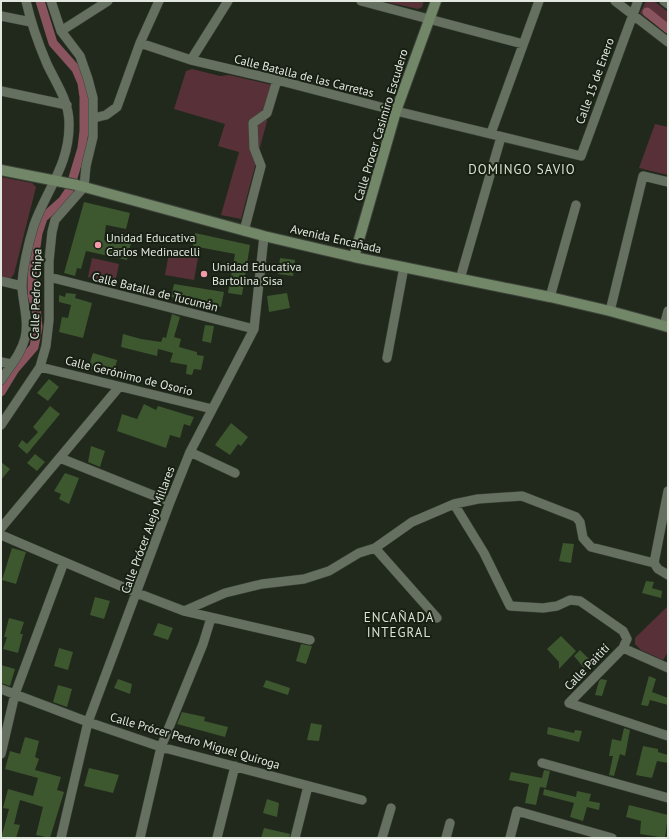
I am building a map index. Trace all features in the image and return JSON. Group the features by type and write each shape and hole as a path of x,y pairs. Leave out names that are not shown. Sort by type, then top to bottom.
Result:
{"main road":[{"name":"Calle Procer Casimiro Escudero","path":"354,257 396,111 436,1"},
{"name":"Avenida Encañada","path":"1,170 81,186 264,236 404,268 550,297 666,326"}],"street":[{"path":"1,380 19,354 25,338 26,315 22,286 34,225 58,181 67,146 69,123 67,105 47,64 31,22 26,1"},
{"path":"52,1 61,31 80,56 93,98 93,137 81,186"},
{"path":"61,31 108,1"},
{"path":"152,1 154,11"},
{"path":"94,118 106,115 117,107 140,43 159,1"},
{"path":"191,60 228,1"},
{"path":"361,1 523,44"},
{"path":"491,134 539,1"},
{"path":"615,1 668,42"},
{"name":"Calle 15 de Enero","path":"581,156 638,1"},
{"path":"664,1 668,4"},
{"path":"1,16 31,22"},
{"name":"Calle Batalla de las Carretas","path":"140,43 191,60 278,80 396,111 581,156"},
{"path":"244,231 261,166 254,148 253,123 267,113 278,80"},
{"path":"1,91 67,105"},
{"path":"460,279 501,137"},
{"path":"610,311 643,176 668,182"},
{"name":"Calle Pedro Chipa","path":"1,425 40,367 46,346 49,320 51,240 56,220 81,186"},
{"path":"550,297 576,205"},
{"name":"Calle Prócer Alejo Millares","path":"60,838 88,722 170,502 190,452 254,329 264,236"},
{"path":"387,358 404,268"},
{"name":"Calle Batalla de Tucumán","path":"49,277 254,329"},
{"path":"1,281 22,286"},
{"path":"666,326 668,311"},
{"path":"1,362 11,364"},
{"name":"Calle Gerónimo de Osorio","path":"40,367 212,409"},
{"path":"1,528 119,387"},
{"path":"190,452 235,474"},
{"path":"60,458 170,502"},
{"path":"654,563 668,491"},
{"path":"184,611 225,593 262,584 304,579 329,571 359,553 375,548 412,522 454,504 478,499 522,496 576,517 580,522 584,538 591,547 654,563 658,569 668,575"},
{"path":"454,504 484,553 510,606 543,608 557,606 570,600 580,601 623,631 627,639 623,648 668,668"},
{"path":"1,535 137,593 184,611 310,640"},
{"path":"375,548 437,618"},
{"path":"1,754 15,694 64,562"},
{"path":"140,838 161,747 203,644 211,618"},
{"name":"Calle Paitití","path":"623,648 569,704 668,736"},
{"name":"Calle Prócer Pedro Miguel Quiroga","path":"1,689 88,722 161,747 362,800"},
{"path":"542,763 668,798"},
{"path":"217,838 235,766"},
{"path":"294,838 308,786"},
{"path":"382,838 391,808"},
{"path":"510,838 517,811 612,838"},
{"path":"446,838 450,823"}],"shaded area":[{"path":"382,1 424,1 422,7 418,9"},
{"path":"646,1 654,1 668,12 668,34 640,13"},
{"path":"192,69 220,76 229,75 272,85 265,111 267,121 241,219 221,215 239,152 218,146 225,124 174,109 186,71"},
{"path":"655,124 668,127 668,175 639,168"},
{"path":"1,177 32,183 36,187 14,274 10,279 1,276"},
{"path":"169,253 198,258 194,280 165,275"},
{"path":"92,258 119,264 115,283 88,277"},
{"path":"668,606 668,652 663,660 641,650 635,644 635,638"}],"building":[{"path":"84,202 130,213 126,229 106,225 104,240 117,243 119,236 132,239 127,260 86,251 81,269 77,268 75,276 64,273"},
{"path":"195,233 250,245 242,295 228,293 235,254 193,246"},
{"path":"280,258 295,260 293,276 278,274"},
{"path":"174,284 224,292 221,307 171,297"},
{"path":"66,293 76,294 75,298 92,303 83,338 59,332 62,317 68,318 71,305 59,302 59,295 65,297"},
{"path":"287,293 290,308 269,312 267,296"},
{"path":"172,314 180,317 174,337 181,339 179,347 197,352 197,355 204,356 201,370 194,369 192,375 186,374 187,365 170,362 173,353 158,349 157,356 121,347 123,334 161,342 163,337 166,338"},
{"path":"205,325 214,326 211,343 202,341"},
{"path":"93,353 117,360 113,376 88,368"},
{"path":"49,379 59,387 48,401 37,393"},
{"path":"144,404 156,410 158,406 194,417 190,426 184,424 180,438 170,435 166,448 117,431 122,414 137,419"},
{"path":"50,406 60,414 27,454 18,446 22,440 27,444 38,432 33,427"},
{"path":"231,423 248,437 241,446 238,444 230,455 215,445"},
{"path":"91,446 105,451 100,467 88,462"},
{"path":"35,454 45,462 37,471 27,463"},
{"path":"1,462 10,469 1,480"},
{"path":"65,473 79,478 69,504 59,499 61,494 54,491"},
{"path":"563,543 574,544 571,563 559,561"},
{"path":"12,548 26,552 16,584 2,580"},
{"path":"646,581 654,582 652,588 662,591 661,598 642,593"},
{"path":"95,597 110,601 104,619 90,615"},
{"path":"9,618 24,622 20,634 23,634 18,653 3,649 7,637 4,637"},
{"path":"158,623 173,628 168,640 153,635"},
{"path":"561,636 576,651 559,669 559,662 547,649"},
{"path":"301,644 312,646 306,664 296,661"},
{"path":"59,648 73,652 68,670 54,666"},
{"path":"580,650 591,661 584,668 574,656"},
{"path":"1,665 15,669 10,686 1,683"},
{"path":"649,676 656,679 652,692 668,698 668,705 650,700 648,706 641,705"},
{"path":"118,679 132,684 130,694 114,688"},
{"path":"601,679 607,680 602,696 595,695 599,681"},
{"path":"266,680 290,688 288,695 263,687"},
{"path":"58,685 72,689 67,707 53,702"},
{"path":"182,712 205,717 204,721 228,727 225,737 177,724"},
{"path":"311,723 322,725 319,741 307,740"},
{"path":"548,727 574,733 575,730 582,731 579,742 547,734"},
{"path":"624,728 630,730 625,756 620,754 614,776 609,775 613,756 609,756 612,739 621,741"},
{"path":"25,737 39,741 35,757 39,759 35,770 61,777 57,790 64,792 50,838 36,835 43,807 20,800 14,824 20,825 16,838 1,838 9,809 3,808 8,789 33,796 38,778 5,769 10,751 20,754"},
{"path":"643,746 658,749 658,752 668,755 668,763 657,761 652,778 636,775"},
{"path":"89,768 119,775 113,793 84,786"},
{"path":"544,770 550,771 546,788 540,787 536,805 525,803 529,784 509,780 511,772 542,778"},
{"path":"544,789 576,797 577,791 591,794 589,801 600,803 599,810 587,807 583,821 570,817 574,803 543,795"},
{"path":"267,799 279,803 277,817 263,813"},
{"path":"629,805 668,815 665,838 640,834 641,821 626,817"},
{"path":"264,828 290,834 289,838 261,838"}],"waterway":[{"path":"1,392 15,369 34,347 38,327 36,308 32,295 32,274 38,233 43,218 63,200 69,191 82,148 84,131 84,97 82,83 76,69 53,43 40,1"},
{"path":"647,12 668,29"}],"place":[{"name":"Unidad Educativa Carlos Medinacelli","path":"98,245"},
{"name":"Unidad Educativa Bartolina Sisa","path":"204,274"}],"district":[{"name":"DOMINGO SAVIO","path":"522,169"},
{"name":"ENCAÑADA INTEGRAL","path":"399,624"}]}
